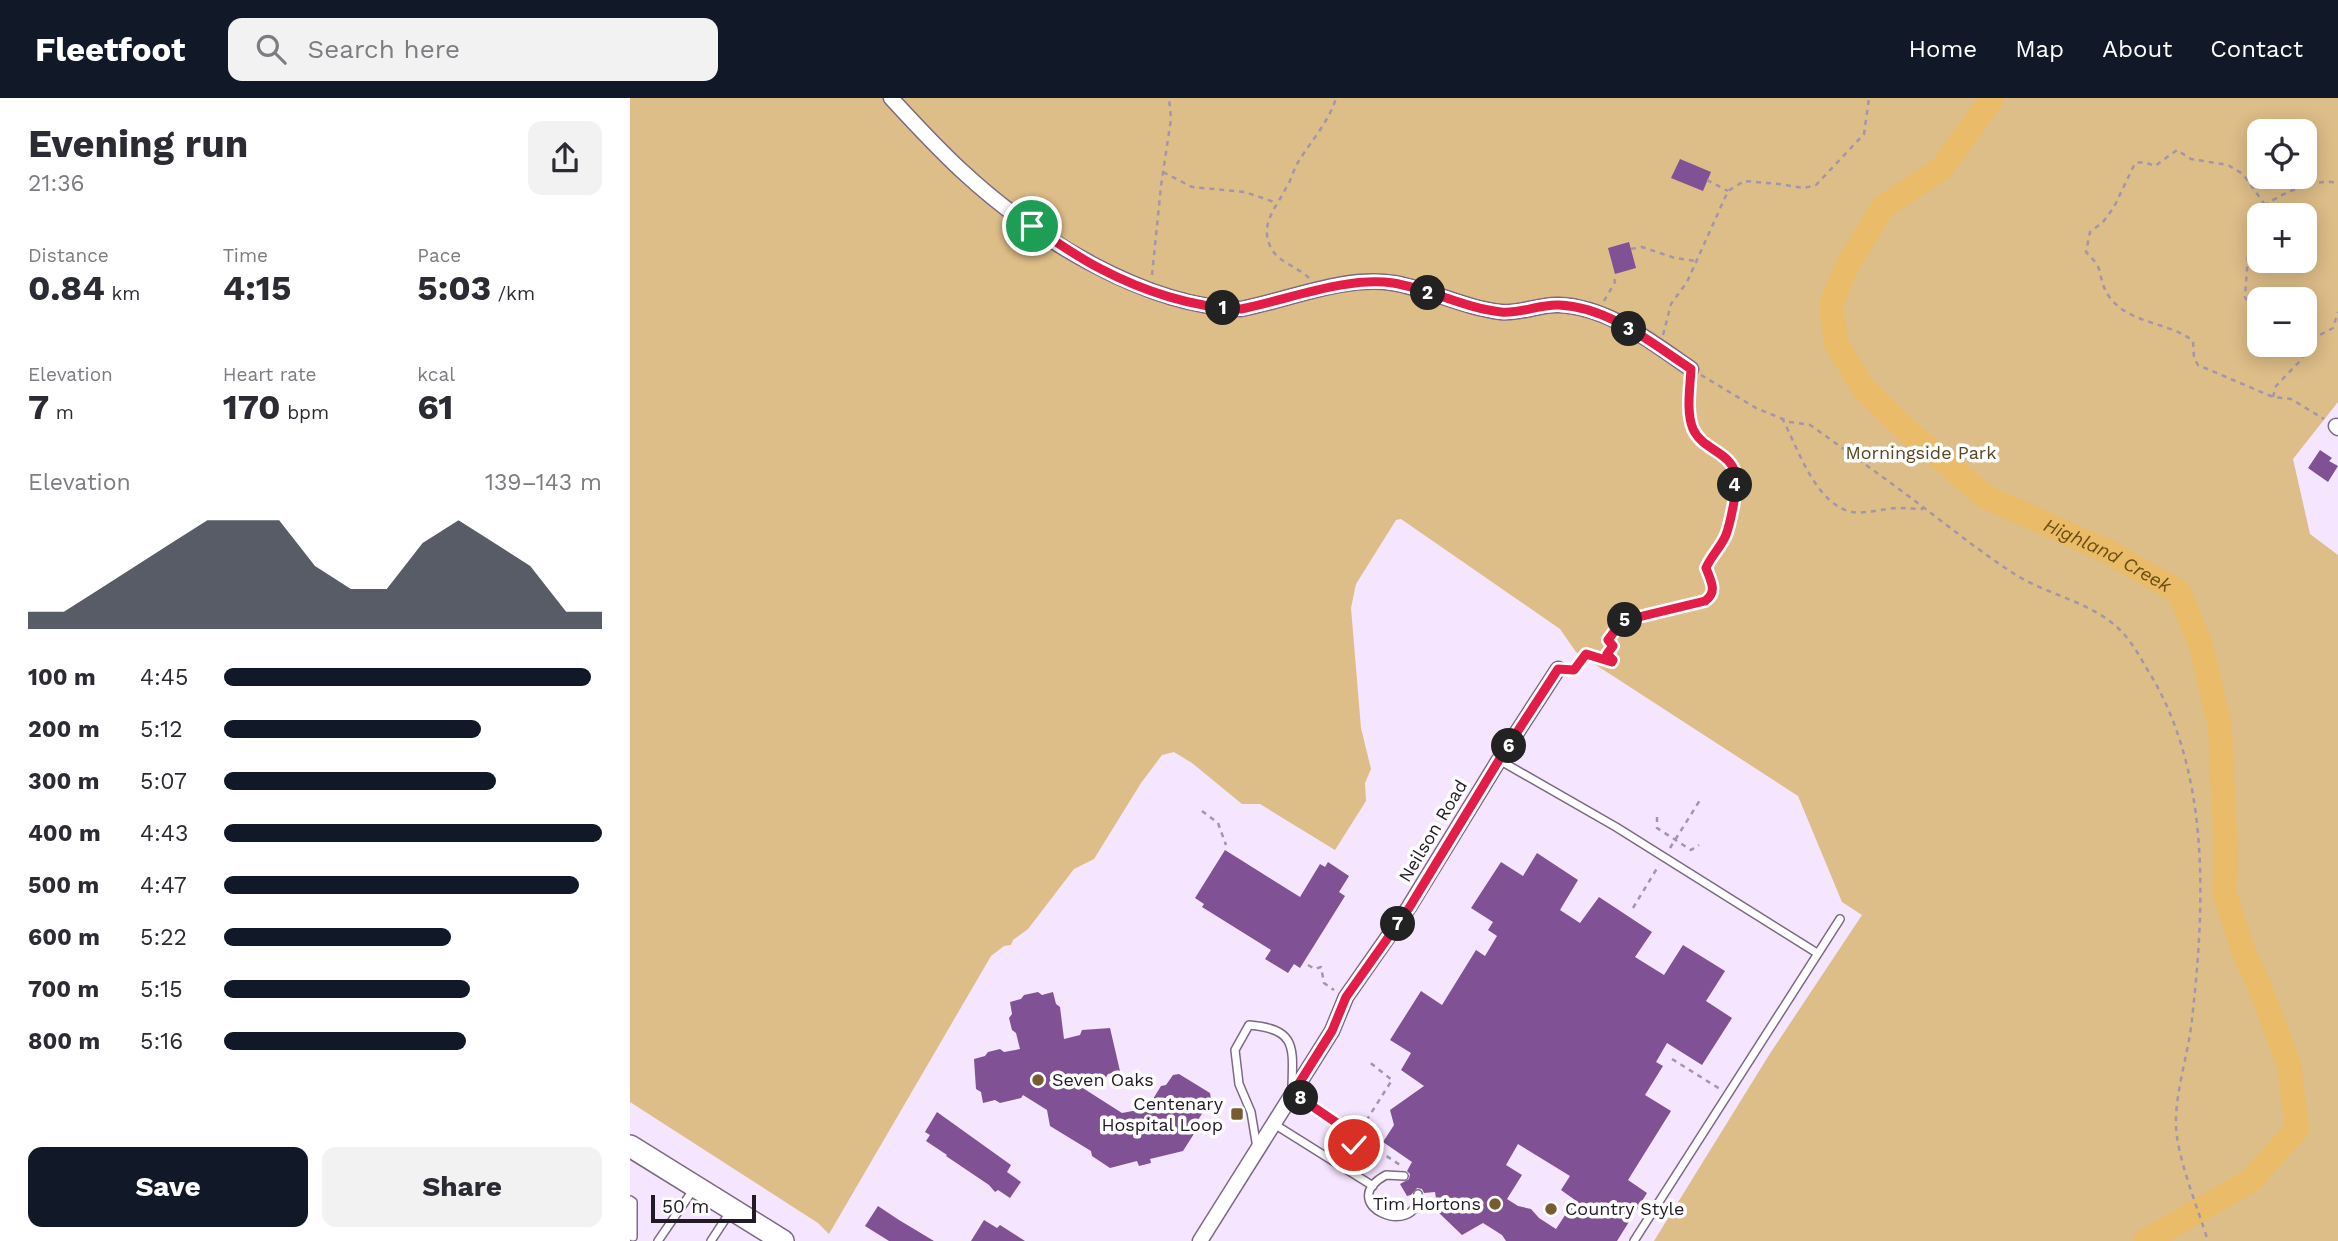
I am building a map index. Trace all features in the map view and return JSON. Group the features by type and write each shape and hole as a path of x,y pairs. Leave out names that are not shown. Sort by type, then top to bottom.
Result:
{"main road":[{"path":"630,1146 783,1241"}],"street":[{"path":"891,98 962,172 1021,218 1100,269 1152,290 1197,304 1241,309 1367,281 1394,283 1499,312 1562,305 1601,314 1691,369"},
{"name":"Neilson Road","path":"1200,1241 1332,1031 1346,997 1409,908 1558,669"}],"lane":[{"path":"1499,760 1817,953"},
{"path":"1634,1241 1840,919"},
{"path":"1257,1151 1251,1112 1239,1084 1234,1050 1249,1025 1271,1027 1289,1041 1293,1050 1293,1094"},
{"path":"1274,1124 1373,1186"},
{"path":"1402,1176 1386,1175 1373,1186 1370,1196 1375,1214 1389,1222 1401,1222 1415,1210 1418,1194"},
{"path":"658,1241 695,1186"},
{"path":"630,1200 633,1202 634,1238"},
{"path":"711,1241 732,1209"}],"path":[{"path":"1152,290 1171,119 1169,98"},
{"path":"1321,290 1271,249 1266,231 1270,213 1287,188 1296,165 1323,126 1336,98"},
{"path":"1662,349 1671,304 1687,282 1728,191 1744,181 1804,188 1816,185 1864,134 1869,98"},
{"path":"2263,203 2243,174 2235,169 2228,165 2191,159 2177,150 2155,166 2144,162 2135,163 2113,207 2103,222 2091,232 2086,251 2099,266 2101,284 2112,301 2137,318 2164,325 2188,337 2193,341 2194,358 2198,365 2273,397 2291,399 2337,427"},
{"path":"1163,172 1192,187 1245,192 1277,203"},
{"path":"1707,180 1728,191"},
{"path":"2269,203 2308,186 2331,181 2338,183"},
{"path":"1631,249 1642,247 1675,258 1696,261"},
{"path":"2247,269 2247,300"},
{"path":"1601,314 1605,295 1615,282 1614,277"},
{"path":"2317,336 2333,328 2338,312"},
{"path":"2273,397 2276,387 2303,357"},
{"path":"1558,669 1574,670 1586,654 1612,662 1607,654 1613,646 1608,640 1622,621 1705,601 1711,597 1714,590 1706,568 1725,537 1737,478 1730,459 1704,443 1694,432 1690,417 1691,369 1756,408 1816,429 2016,575 2095,612 2118,628 2132,643 2154,679 2173,719 2184,751 2196,815 2200,881 2198,961 2192,1022 2175,1123 2208,1241"},
{"path":"1782,418 1816,485 1825,497 1837,506 1854,512 1926,509"},
{"path":"1633,908 1700,800"},
{"path":"1202,811 1218,823 1226,845"},
{"path":"1657,817 1657,828 1691,850 1699,845"},
{"path":"1308,965 1315,969 1321,967 1324,984 1346,997"},
{"path":"1672,1059 1727,1094"},
{"path":"1353,1134 1361,1129 1392,1080 1368,1061"},
{"path":"1293,1094 1353,1134"},
{"path":"1353,1134 1352,1142 1356,1147 1365,1149 1370,1146 1370,1133 1361,1129"},
{"path":"1370,1146 1403,1167 1402,1176"},
{"path":"1343,1168 1356,1147"}],"green space":[{"name":"Morningside Park","path":"630,98 2338,98 2338,402 2293,459 2310,534 2338,555 2338,1241 1654,1241 1769,1055 1862,915 1842,902 1798,796 1576,652 1560,629 1401,519 1396,520 1356,584 1351,608 1361,728 1371,769 1365,783 1366,801 1335,850 1260,804 1242,804 1192,763 1174,752 1162,755 1141,783 1094,859 1074,869 1028,929 1013,940 1011,945 1004,946 991,956 829,1234 818,1223 630,1102"}],"building":[{"path":"1680,159 1711,172 1703,191 1671,178"},
{"path":"1629,242 1636,268 1615,274 1608,248"},
{"path":"2320,450 2332,458 2329,461 2338,466 2328,482 2308,468"},
{"path":"1225,850 1300,897 1320,864 1325,867 1328,862 1349,876 1339,892 1345,896 1300,968 1294,964 1288,973 1265,959 1271,950 1202,907 1204,904 1195,898"},
{"path":"1537,853 1578,880 1560,910 1580,923 1599,897 1652,932 1635,957 1664,975 1683,945 1725,971 1706,1001 1732,1018 1702,1065 1667,1043 1656,1062 1663,1066 1645,1095 1671,1111 1628,1180 1647,1193 1617,1241 1506,1241 1502,1235 1483,1223 1462,1235 1438,1212 1435,1192 1424,1193 1417,1188 1407,1196 1400,1184 1409,1179 1410,1174 1407,1171 1412,1162 1383,1142 1394,1125 1390,1110 1424,1086 1401,1070 1411,1053 1390,1040 1421,991 1442,1005 1476,950 1485,956 1497,936 1488,930 1493,922 1471,908 1501,862 1523,876","holes":["1518,1144 1570,1176 1561,1190 1575,1200 1556,1229 1531,1209 1518,1206 1507,1199 1522,1175 1506,1165"]},
{"name":"Seven Oaks","path":"1038,992 1042,995 1053,992 1056,1004 1060,1007 1064,1039 1080,1035 1082,1030 1110,1028 1120,1071 1108,1074 1105,1079 1078,1085 1122,1113 1143,1109 1148,1100 1153,1099 1161,1086 1166,1085 1173,1075 1179,1074 1210,1093 1211,1099 1183,1151 1150,1159 1151,1163 1139,1166 1137,1161 1110,1168 1092,1156 1091,1151 1050,1126 1047,1110 1023,1095 1021,1098 1000,1103 995,1100 983,1103 981,1092 976,1089 974,1059 1000,1049 1004,1052 1020,1049 1009,1018 1012,1014 1010,1002"},
{"path":"937,1112 1011,1165 1007,1172 1021,1182 1010,1198 998,1190 995,1192 926,1141 930,1135 925,1132"},
{"path":"878,1206 934,1241 889,1241 865,1226"},
{"path":"984,1220 997,1228 1000,1225 1025,1241 971,1241"}],"waterway":[{"name":"Highland Creek","path":"1992,98 1942,168 1883,207 1847,266 1831,305 1836,343 1864,389 1910,433 1986,497 2109,552 2179,592 2201,646 2220,727 2226,859 2224,892 2245,956 2258,982 2289,1065 2297,1129 2250,1181 2145,1241"}],"place":[{"name":"Seven Oaks","path":"1038,1080"},
{"name":"Centenary Hospital Loop","path":"1237,1114"},
{"name":"Tim Hortons","path":"1495,1204"},
{"name":"Country Style","path":"1551,1209"}],"route":[{"path":"1032,226 1100,269 1165,295 1225,309 1241,309 1367,281 1394,283 1499,312 1562,305 1601,314 1691,369 1690,417 1694,432 1704,443 1730,459 1737,478 1725,537 1706,568 1714,590 1711,597 1705,601 1622,621 1608,640 1613,646 1607,654 1612,662 1586,654 1574,670 1558,669 1409,908 1346,997 1332,1031 1293,1093 1353,1134 1354,1145"}]}
